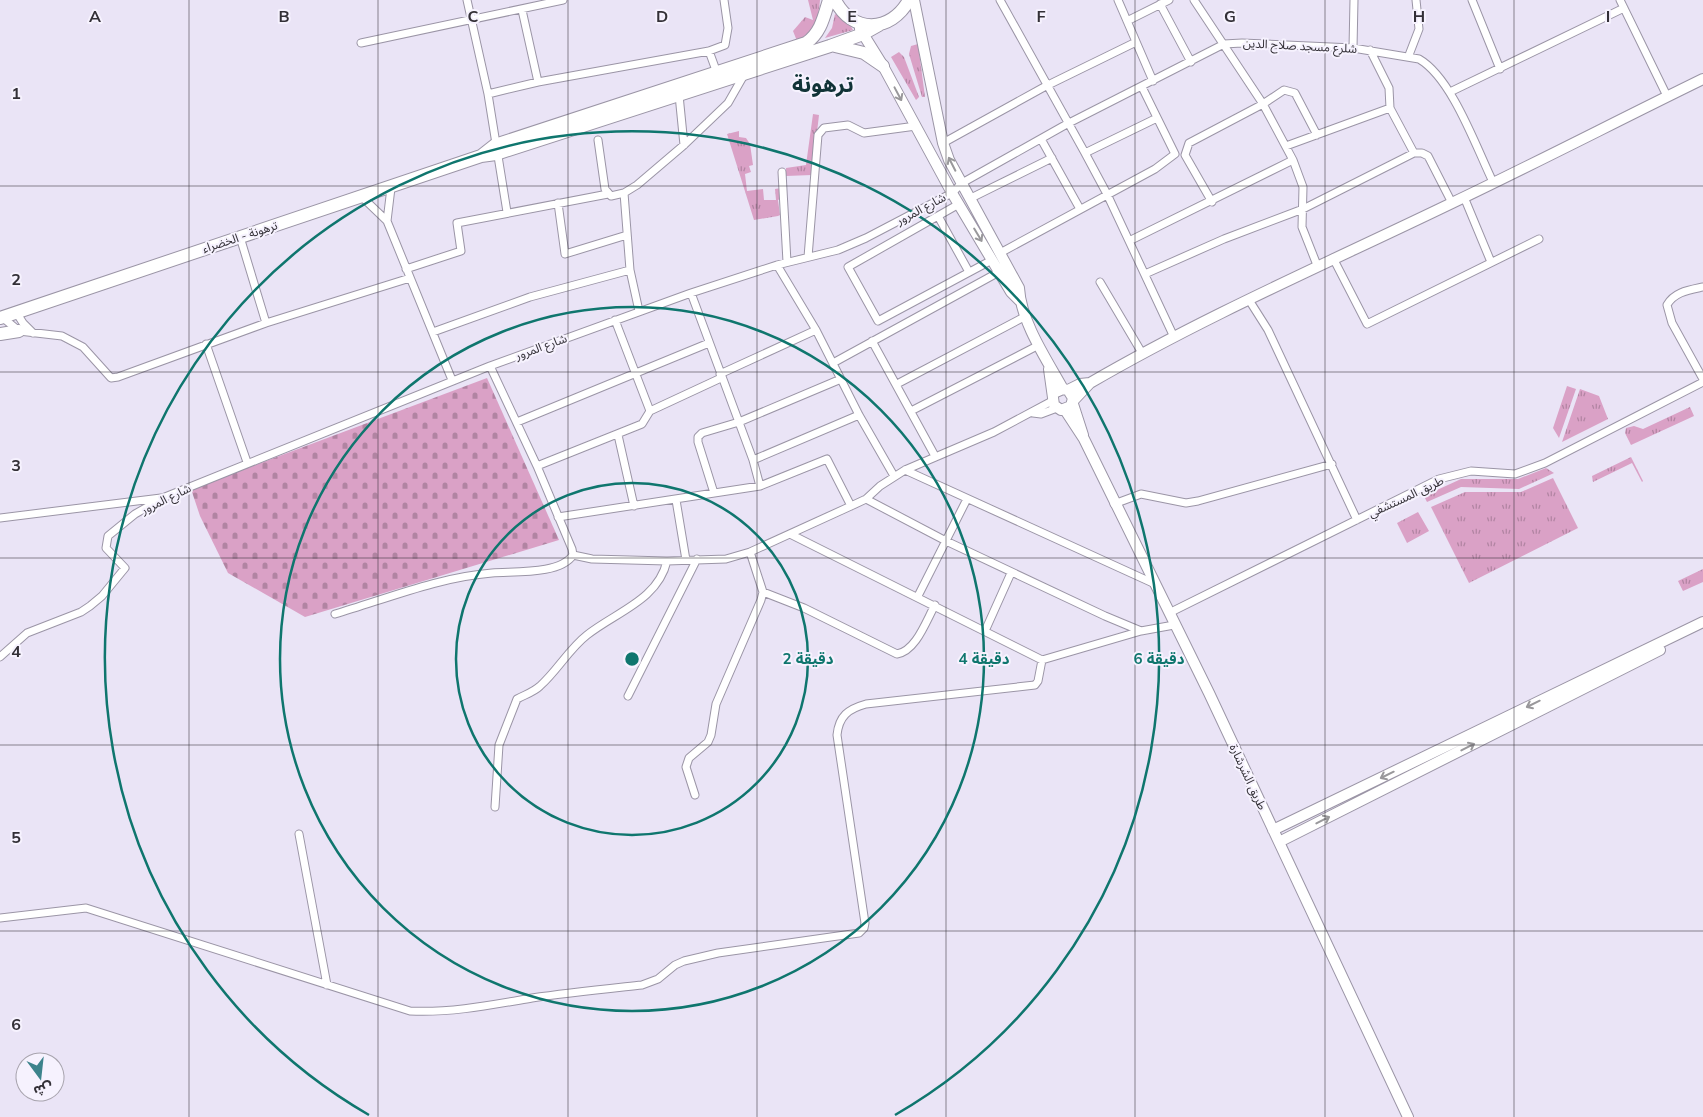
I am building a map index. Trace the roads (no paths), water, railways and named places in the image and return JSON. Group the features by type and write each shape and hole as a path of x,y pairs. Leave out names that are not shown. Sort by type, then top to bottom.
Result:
{"highway":[{"path":"496,150 806,43 814,38 829,0"},
{"path":"835,0 846,16 855,22 879,25"},
{"path":"496,150 680,95 864,34 898,16 909,0"},
{"path":"830,46 858,51 884,66"},
{"name":"ترهونة - الخضراء","path":"1,318 391,188 496,150"},
{"path":"0,334 19,331"}],"street":[{"path":"467,0 488,94 507,212"},
{"path":"360,43 563,0"},
{"path":"488,94 538,82 709,51 725,45 728,28 724,0"},
{"path":"914,0 943,143 971,198 996,256 999,272 1011,292 1020,301"},
{"path":"1000,0 1107,194 1174,337"},
{"path":"1118,0 1153,82"},
{"path":"1127,21 1169,0"},
{"path":"1194,0 1263,104 1293,160 1304,187 1302,227 1318,265"},
{"path":"1353,48 1354,0"},
{"path":"1409,56 1419,29 1416,0"},
{"path":"1472,0 1500,69"},
{"path":"1620,0 1667,96"},
{"path":"1160,4 1191,62"},
{"path":"1450,92 1624,8"},
{"path":"522,10 538,82"},
{"path":"855,22 884,66 952,193 1019,288 1020,301 1063,399"},
{"path":"943,143 1046,86 1136,42"},
{"name":"شلرع مسجد صلاح الدين","path":"952,193 962,183 1067,124 1153,82 1224,44 1242,43 1353,48 1409,56 1429,64 1450,92 1493,182"},
{"path":"1370,50 1389,88 1390,108 1414,153"},
{"path":"709,51 717,73"},
{"path":"406,269 461,251 457,223 507,212 608,194 624,193 637,185 728,103 744,74"},
{"path":"573,555 592,559 667,561 726,559 750,552 866,499 894,476 905,470 994,432 1034,413 1037,408 1063,399 1080,384 1090,383 1142,352 1318,265 1452,203 1703,78"},
{"path":"959,204 848,267 878,321 1155,169 1175,154 1142,87"},
{"path":"1212,202 1185,155 1189,143 1263,104 1284,90 1295,92 1317,135"},
{"path":"680,95 684,144"},
{"path":"1286,146 1390,108"},
{"path":"1085,153 1157,118"},
{"path":"808,258 818,135 824,128 848,125 864,133 916,126"},
{"path":"1041,139 1080,209"},
{"path":"598,140 605,189 608,194"},
{"path":"1145,274 1224,239 1303,209 1414,153 1422,153 1428,156 1452,203"},
{"path":"971,198 1052,158"},
{"path":"1129,241 1212,202 1293,160"},
{"path":"782,172 787,262"},
{"path":"387,221 391,188"},
{"path":"624,193 630,270 639,311"},
{"name":"شارع المرور","path":"0,657 27,633 81,612 102,596 125,568 106,548 108,536 135,514 165,497 452,380 639,311 777,265 838,250 866,238 952,193"},
{"path":"362,197 387,221 452,380"},
{"path":"1464,197 1490,262"},
{"path":"558,203 565,254 627,235"},
{"path":"938,216 969,272"},
{"path":"240,237 266,323"},
{"path":"1333,258 1367,324 1539,239"},
{"path":"777,265 816,330 859,415 894,476"},
{"path":"433,332 530,297 630,270"},
{"path":"833,363 999,272"},
{"path":"1,318 19,331 62,336 83,347 111,378 266,323 410,278"},
{"path":"1100,282 1142,352"},
{"path":"1703,287 1677,294 1670,298 1667,305 1672,323 1703,381"},
{"path":"691,293 720,376 753,460 760,486"},
{"path":"1249,300 1268,330 1357,520"},
{"path":"16,312 23,323 34,333"},
{"path":"897,384 1026,316"},
{"path":"615,320 650,411"},
{"path":"537,466 642,424 650,411 816,330"},
{"path":"872,341 935,456"},
{"path":"517,422 709,343"},
{"path":"206,344 247,462"},
{"path":"911,411 1039,344"},
{"path":"490,366 537,466 573,555"},
{"path":"714,494 698,437 702,432 739,422 842,379"},
{"name":"طريق المستشفي","path":"1169,614 1439,479 1472,472 1515,474 1545,463 1703,381"},
{"name":"طريق الشرشارة","path":"1063,399 1274,830 1408,1117"},
{"path":"753,460 859,415"},
{"path":"618,435 634,506"},
{"path":"558,517 760,486 827,459 852,506"},
{"path":"1114,504 1142,494 1186,503 1198,501 1332,464"},
{"path":"905,470 1155,584"},
{"path":"0,518 165,497"},
{"path":"866,499 1011,573 1141,631"},
{"path":"918,596 967,499"},
{"path":"676,500 686,560"},
{"path":"790,534 918,596 1042,660 1141,631 1174,625"},
{"path":"695,796 686,766 689,758 708,742 716,704 763,592 750,552"},
{"path":"335,614 465,577 537,570 555,566 570,560 573,555"},
{"path":"628,696 697,559"},
{"path":"495,807 499,745 517,699 539,687 586,635 635,605 657,584 664,574 667,561"},
{"path":"985,630 1011,573"},
{"path":"763,592 804,608 897,654 904,653 911,647 935,605"},
{"path":"1274,830 1703,622"},
{"path":"1279,842 1703,628"},
{"path":"0,918 86,908 410,1011 458,1010 534,998 642,985 658,980 675,965 709,954 859,933 864,928 865,923 837,735 841,718 846,712 866,704 1035,685 1038,682 1042,660"},
{"path":"299,834 327,984"}],"district":[{"name":"ترهونة","path":"823,84"}]}
